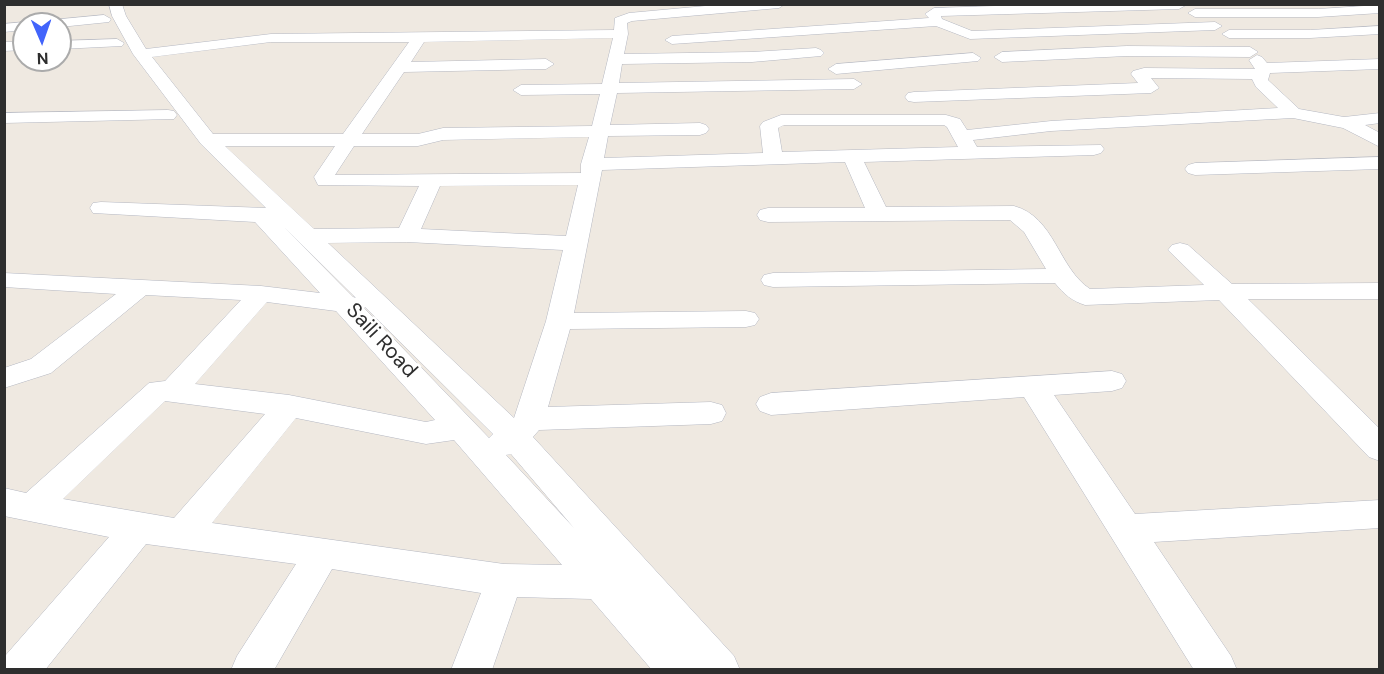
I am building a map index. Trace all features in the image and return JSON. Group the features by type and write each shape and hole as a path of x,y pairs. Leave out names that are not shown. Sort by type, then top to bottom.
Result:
{"street":[{"path":"487,456 522,427 559,321 621,34 620,21 625,18 736,6 779,4"},
{"path":"938,21 932,13 1059,7 1184,8 1308,13 1380,9"},
{"path":"1184,8 1222,30 1249,51 1263,71 1262,84 1293,113"},
{"path":"72,18 106,9 119,16 141,54 208,140 310,237 362,303 522,427 620,579 720,669"},
{"name":"Saili Road","path":"106,9 117,43 187,139 262,216 362,303 461,428 487,456 620,579 679,669"},
{"path":"672,40 938,21 970,35 1222,30 1379,40"},
{"path":"797,32 816,53 854,84 868,99"},
{"path":"141,54 265,38 621,34"},
{"path":"420,38 328,168 324,177 325,181 432,181 773,159 1094,149"},
{"path":"1002,57 1127,51 1249,51 1379,40"},
{"path":"72,45 117,43"},
{"path":"615,59 752,57 816,53"},
{"path":"752,57 766,87"},
{"path":"836,69 973,58"},
{"path":"399,67 546,64"},
{"path":"914,97 1151,88 1139,75 1380,64"},
{"path":"521,90 854,84"},
{"path":"1011,94 1051,126"},
{"path":"4,104 163,109"},
{"path":"4,118 163,109"},
{"path":"962,136 1051,126 1293,113 1347,123 1380,141"},
{"path":"1347,123 1350,120 1380,118"},
{"path":"773,159 769,126 782,120 946,120 954,123 970,154"},
{"path":"208,140 422,140 443,134 599,133 700,129"},
{"path":"408,181 422,140"},
{"path":"852,156 878,213"},
{"path":"1195,169 1380,163"},
{"path":"406,235 432,181"},
{"path":"101,208 262,216"},
{"path":"768,215 1019,214 1028,220 1077,294 1085,297 1226,292 1380,291"},
{"path":"310,237 406,235 577,244"},
{"path":"1180,250 1226,292 1380,449"},
{"path":"773,280 1063,276"},
{"path":"4,280 261,294 362,303"},
{"path":"4,378 34,369 54,357 139,288"},
{"path":"171,392 261,294"},
{"path":"559,321 746,319"},
{"path":"771,404 1112,381"},
{"path":"1033,387 1217,669"},
{"path":"18,506 159,390 289,406 426,433 461,428"},
{"path":"182,534 289,406"},
{"path":"522,427 711,413"},
{"path":"18,506 138,528 324,552 504,580 620,579"},
{"path":"1127,529 1380,514"},
{"path":"19,669 138,528"},
{"path":"250,669 324,552"},
{"path":"471,669 504,580"}]}
